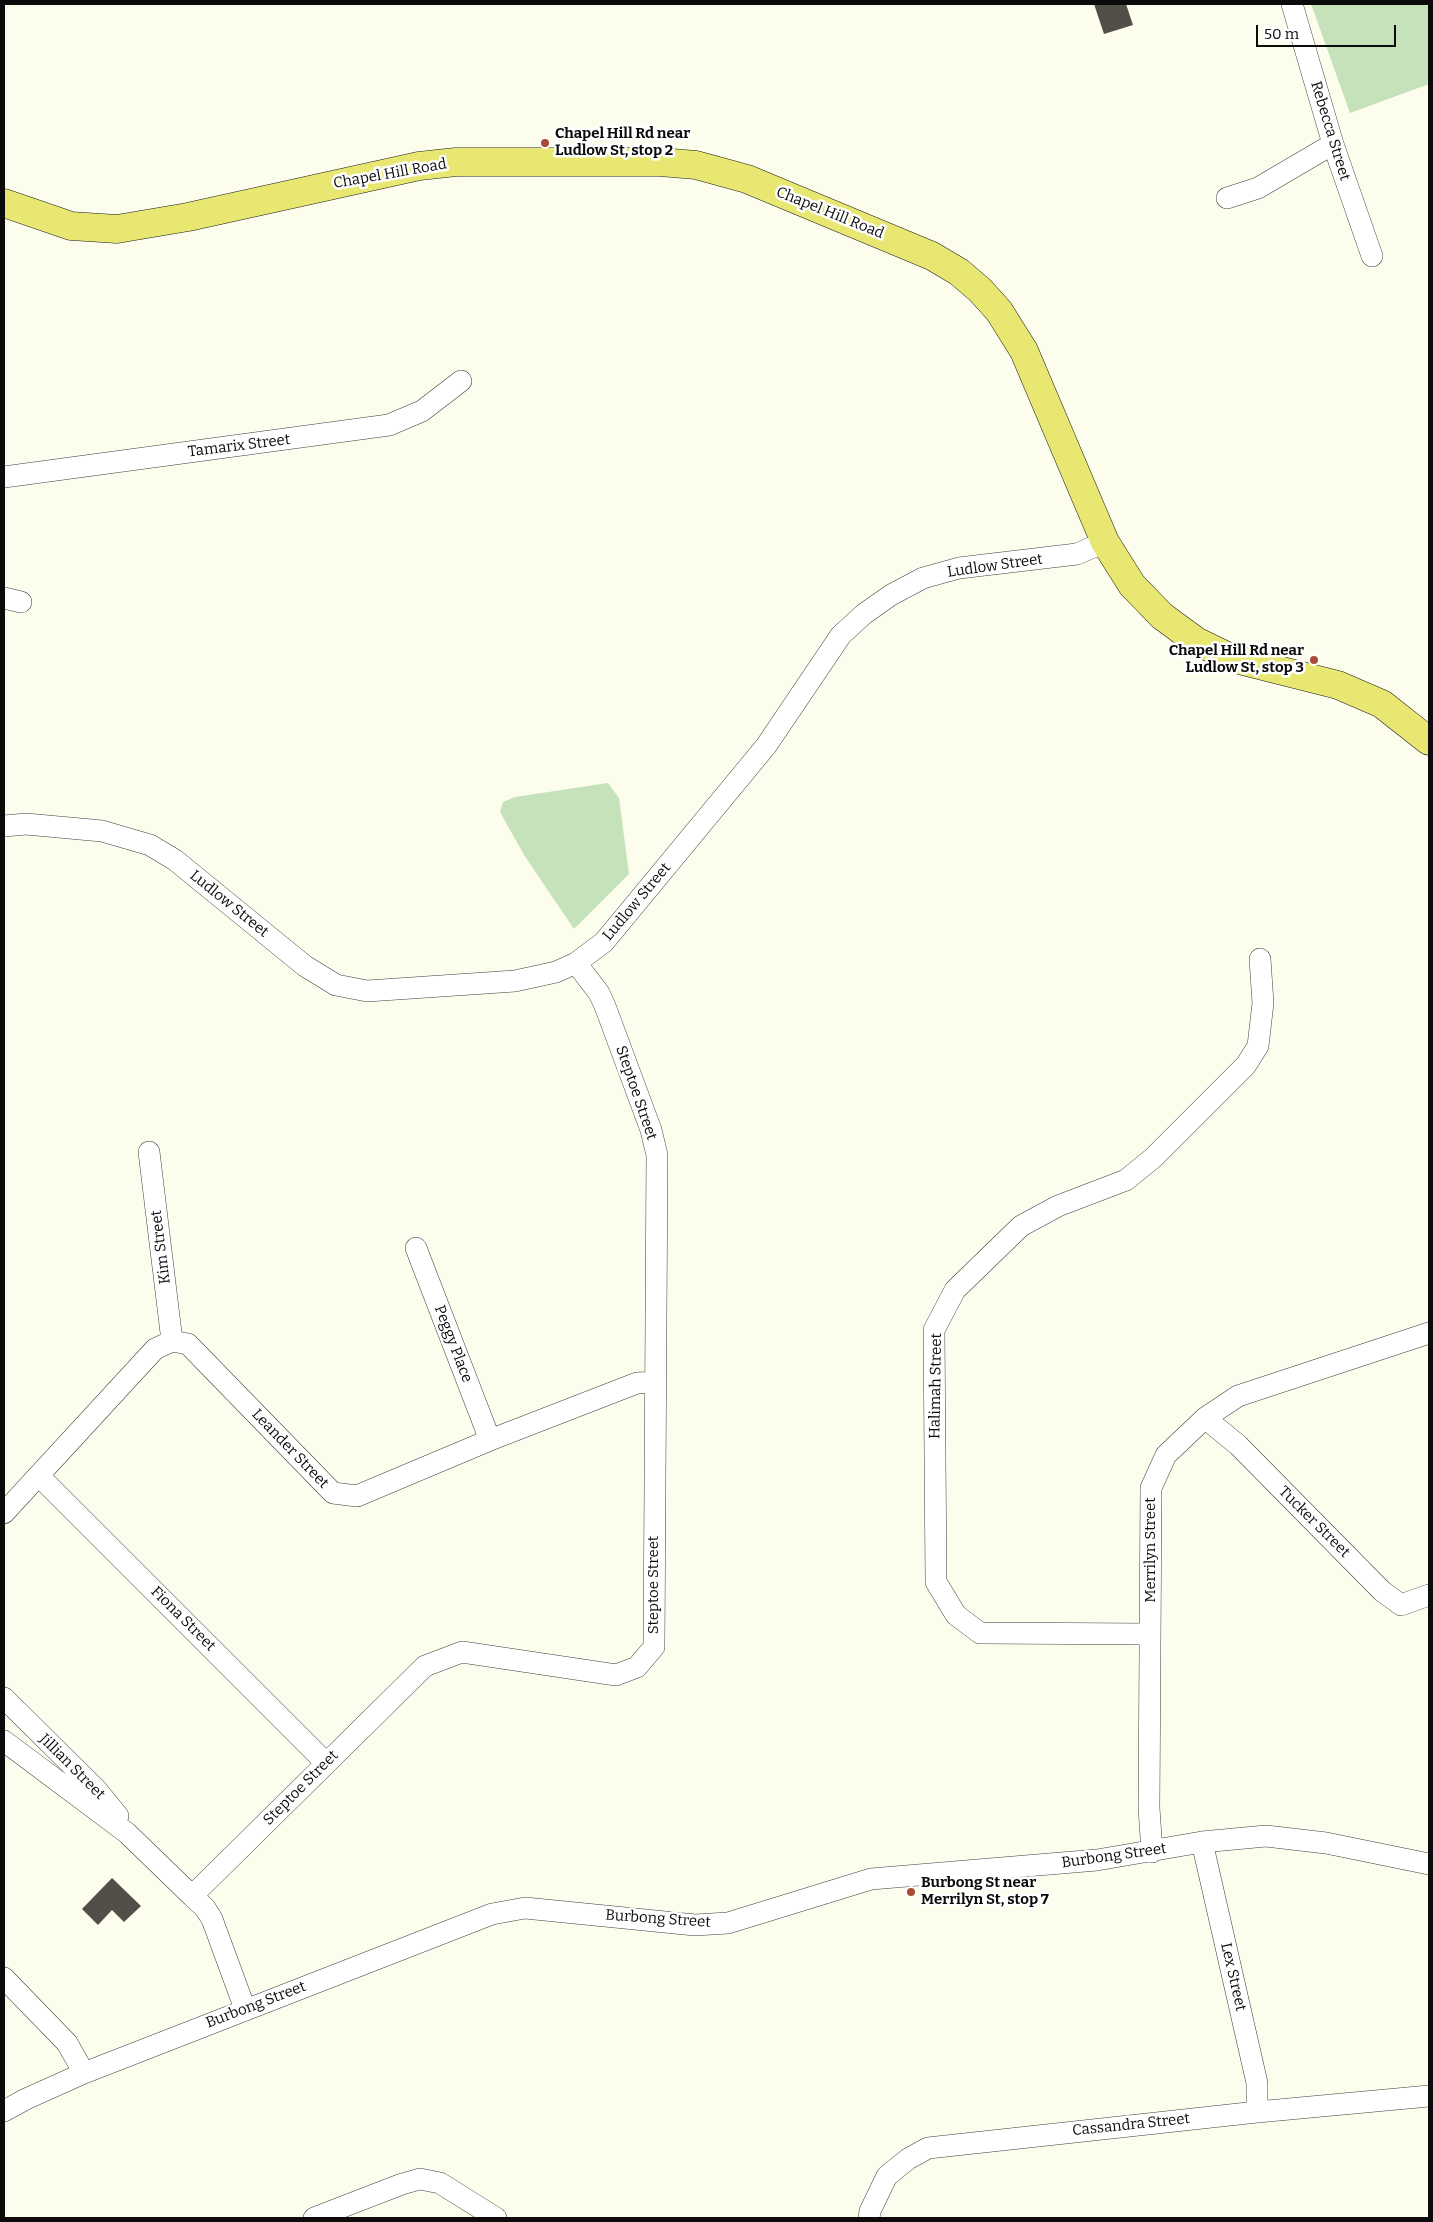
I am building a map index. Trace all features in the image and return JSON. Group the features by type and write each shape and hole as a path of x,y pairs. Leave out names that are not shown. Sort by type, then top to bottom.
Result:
{"main road":[{"name":"Chapel Hill Road","path":"4,203 70,226 117,229 188,217 419,166 456,162 660,162 719,170 747,179 932,256 960,272 980,290 999,311 1024,351 1105,542 1132,585 1162,616 1196,641 1231,658 1338,685 1382,704 1429,741"}],"street":[{"name":"Rebecca Street","path":"1292,4 1333,144 1372,256"},
{"path":"1227,198 1258,188 1333,144"},
{"name":"Tamarix Street","path":"4,477 389,425 422,411 461,381"},
{"name":"Ludlow Street","path":"4,826 26,824 102,831 150,845 175,860 305,966 336,985 367,991 516,981 556,972 576,963 604,942 766,746 841,635 864,614 891,595 923,578 959,568 1077,554 1105,542"},
{"name":"Halimah Street","path":"1150,1634 980,1633 956,1615 936,1582 934,1330 955,1290 1021,1226 1058,1206 1126,1180 1153,1158 1246,1065 1258,1046 1263,1003 1260,958"},
{"name":"Steptoe Street","path":"192,1896 426,1666 462,1652 616,1675 637,1667 654,1647 657,1155 651,1130 605,1006 599,993 576,963"},
{"name":"Kim Street","path":"150,1152 172,1341"},
{"name":"Peggy Place","path":"416,1248 490,1440"},
{"name":"Merrilyn Street","path":"1152,1852 1149,1808 1151,1488 1166,1455 1205,1418 1238,1396 1429,1333"},
{"path":"4,1513 155,1349 172,1341"},
{"name":"Leander Street","path":"172,1341 188,1344 333,1493 357,1496 490,1440 637,1384 655,1382"},
{"name":"Tucker Street","path":"1205,1418 1238,1445 1382,1591 1401,1605 1429,1595"},
{"name":"Fiona Street","path":"39,1476 326,1764"},
{"name":"Jillian Street","path":"4,1698 96,1789 135,1840"},
{"name":"Jillian Street","path":"4,1741 135,1840 192,1896"},
{"name":"Burbong Street","path":"4,2111 84,2073 245,2009 500,1912 525,1908 695,1925 728,1923 871,1880 1097,1860 1202,1842 1266,1836 1326,1843 1429,1864"},
{"name":"Lex Street","path":"1202,1842 1258,2083 1257,2112"},
{"path":"192,1896 212,1919 245,2009"},
{"path":"4,1978 67,2043 84,2073"},
{"name":"Cassandra Street","path":"869,2218 870,2211 887,2176 928,2148 1257,2112 1429,2096"},
{"path":"314,2218 402,2184 420,2179 440,2183 496,2218"}],"green space":[{"path":"1311,4 1429,4 1429,84 1350,113"},
{"path":"608,783 619,798 629,874 574,929 524,855 500,812 503,802 515,797"}],"building":[{"path":"1094,4 1126,4 1133,25 1104,34"},
{"path":"112,1878 141,1906 124,1922 112,1910 98,1925 82,1909"}],"place":[{"name":"Chapel Hill Rd near Ludlow St, stop 2","path":"545,143"},
{"name":"Chapel Hill Rd near Ludlow St, stop 3","path":"1314,660"},
{"name":"Burbong St near Merrilyn St, stop 7","path":"911,1892"}]}
